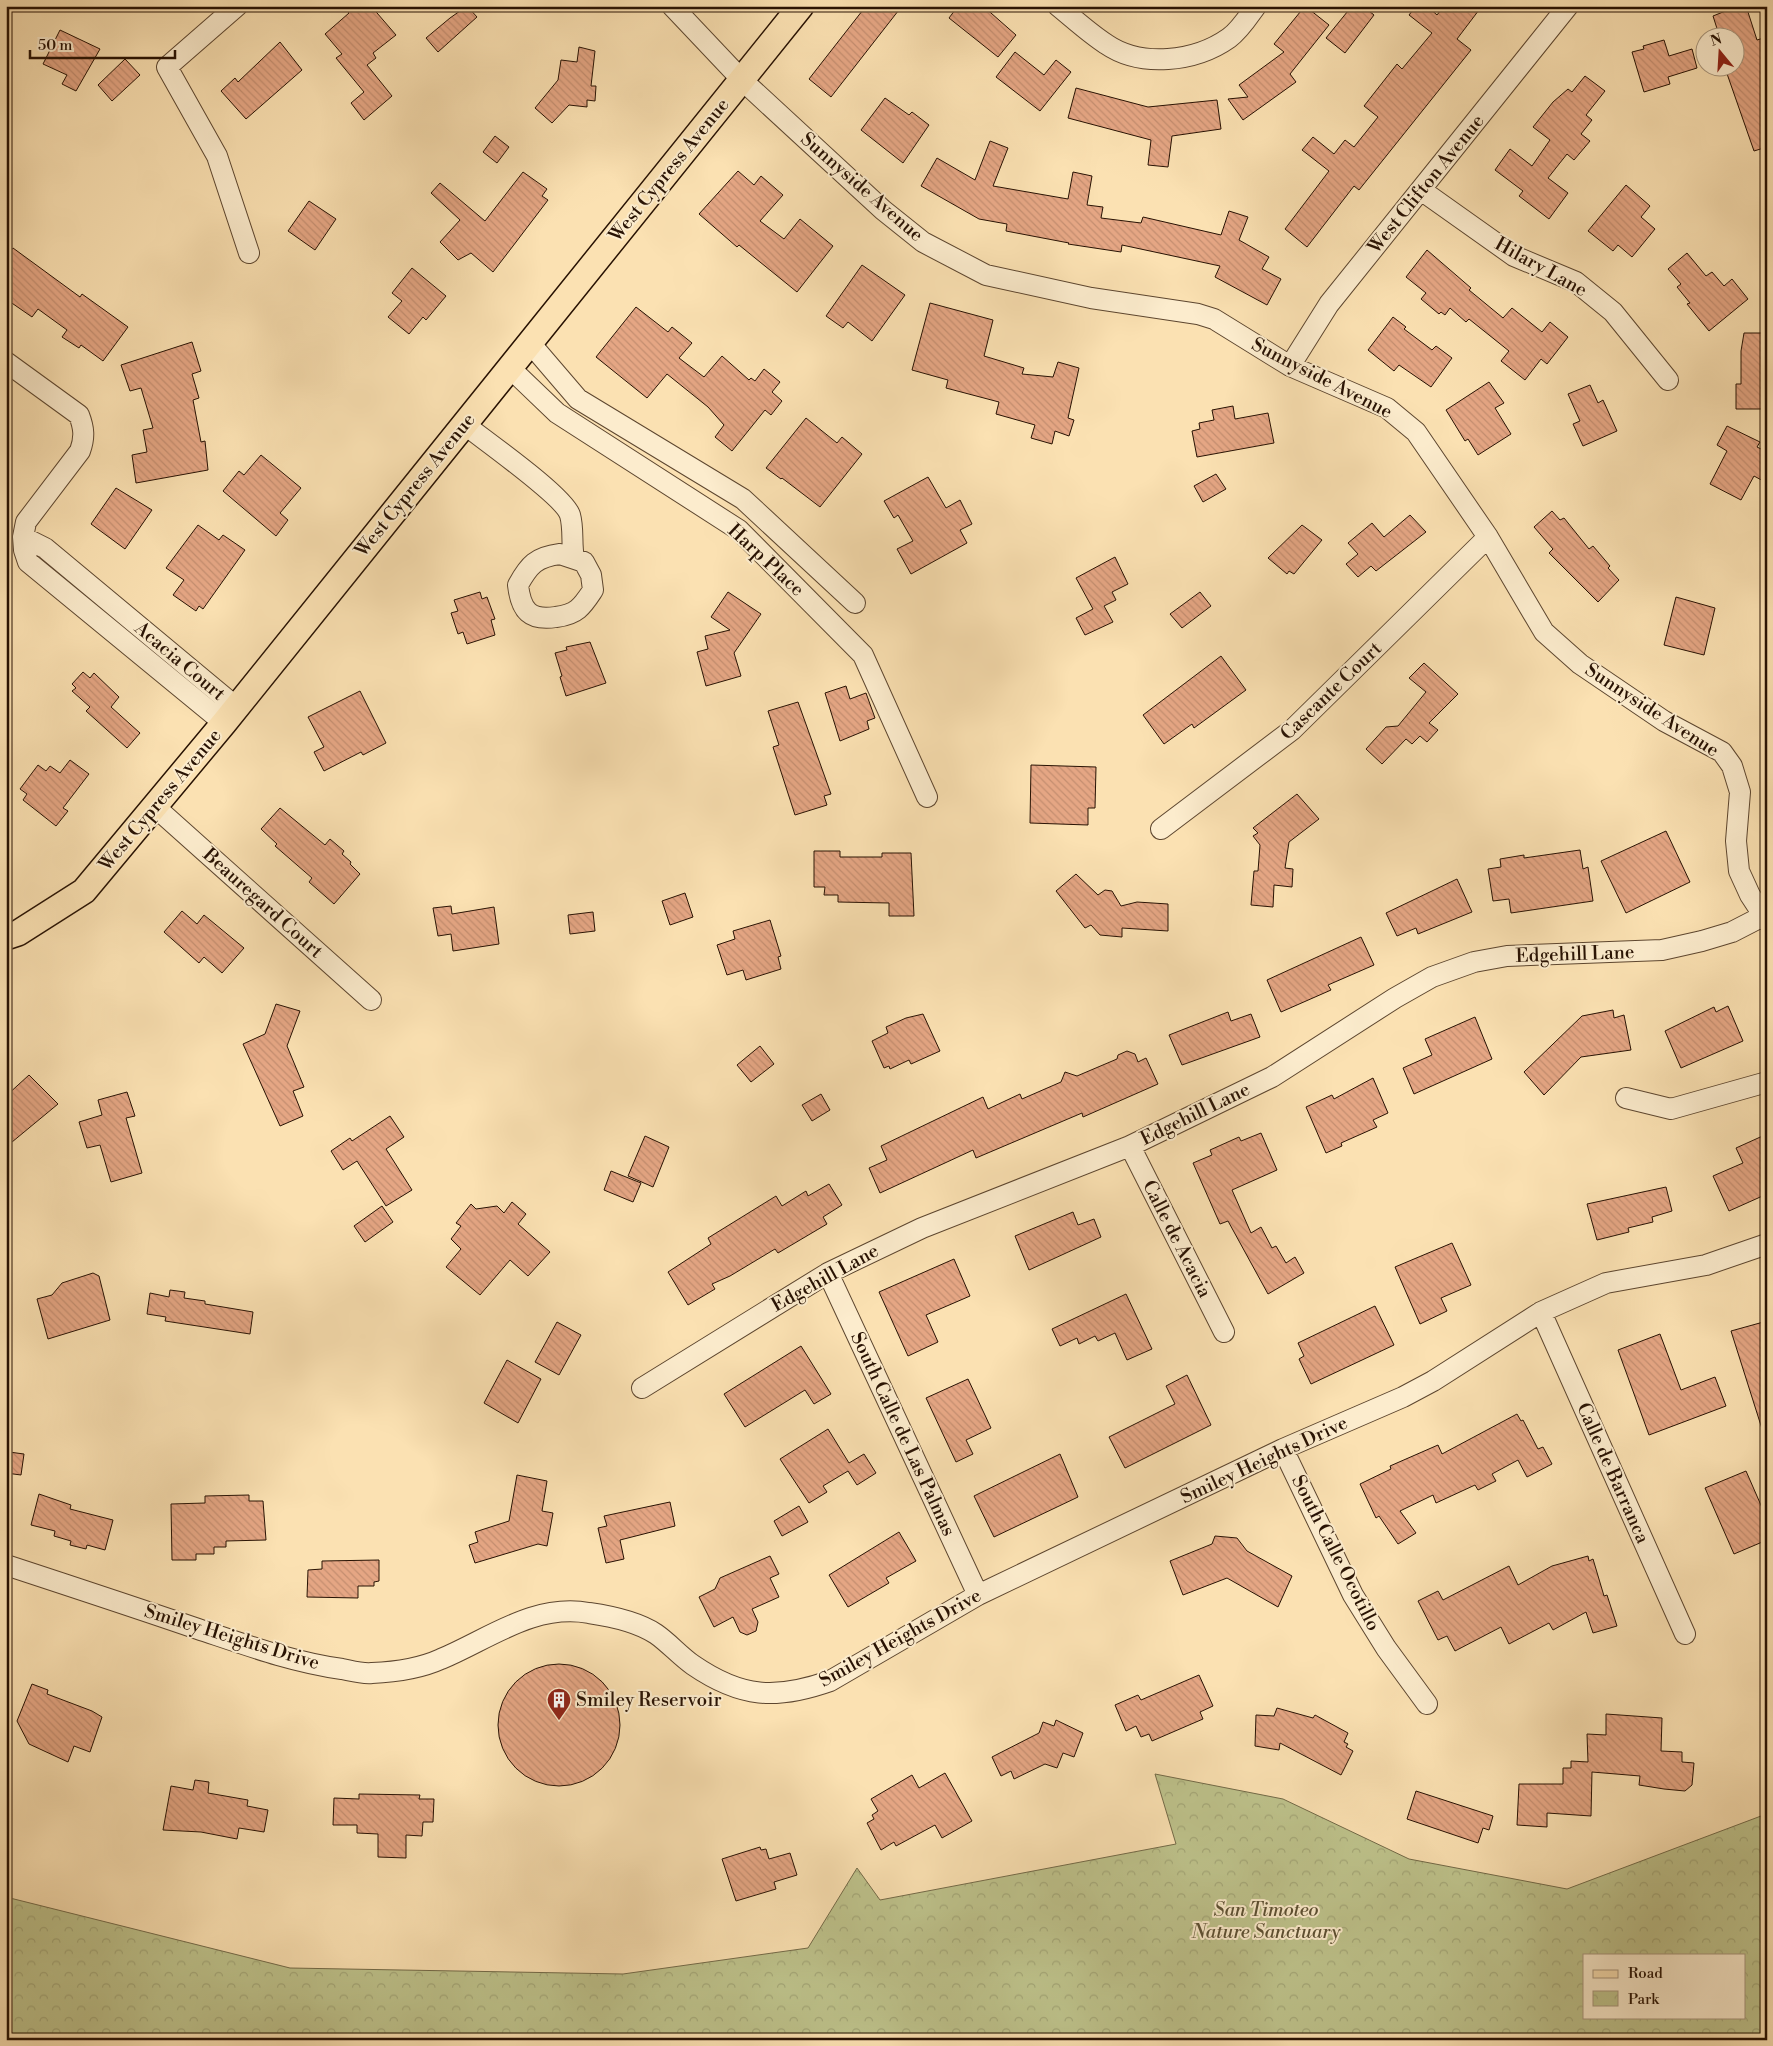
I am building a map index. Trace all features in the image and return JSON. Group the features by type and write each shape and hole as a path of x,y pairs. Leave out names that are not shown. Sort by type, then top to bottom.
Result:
{"main road":[{"name":"West Cypress Avenue","path":"6,937 18,933 84,891 230,715 801,6"}],"street":[{"path":"237,6 167,67 217,156 249,253"},
{"name":"Sunnyside Avenue","path":"672,6 742,80 883,210 923,242 986,275 1091,298 1198,314 1214,320 1290,366 1387,408 1416,432 1488,537 1544,632 1580,664 1664,721 1722,752 1732,766 1740,792 1736,841 1739,871 1750,895 1766,917"},
{"path":"1058,6 1107,45 1126,54 1156,60 1205,51 1230,37 1256,6"},
{"name":"West Clifton Avenue","path":"1290,366 1329,304 1568,6"},
{"name":"Hilary Lane","path":"1421,190 1514,256 1576,282 1613,312 1668,380"},
{"name":"Harp Place","path":"530,343 578,399 742,499 855,603"},
{"path":"6,362 78,415 83,426 84,440 80,451 26,522 23,537"},
{"name":"Harp Place","path":"510,368 557,413 739,530 863,655 927,798"},
{"path":"464,424 542,484 559,500 570,514 571,546 574,558"},
{"name":"Acacia Court","path":"23,537 45,548 124,614 230,715"},
{"name":"Acacia Court","path":"23,537 24,550 28,562 32,566 110,630 230,715"},
{"name":"Cascante Court","path":"1161,829 1292,730 1488,537"},
{"name":"Acacia Court","path":"110,630 124,614"},
{"name":"Beauregard Court","path":"154,806 371,1000"},
{"name":"Edgehill Lane","path":"642,1388 828,1272 922,1228 1130,1146 1272,1077 1395,998 1432,977 1474,962 1507,956 1662,950 1732,932 1766,917"},
{"path":"1626,1098 1671,1110 1767,1082"},
{"name":"Calle de Acacia","path":"1130,1146 1224,1332"},
{"name":"Smiley Heights Drive","path":"6,1565 273,1654 321,1666 370,1673 414,1668 441,1660 506,1627 547,1613 589,1612 625,1621 655,1634 692,1665 723,1683 752,1693 803,1690 830,1681 978,1595 1283,1449 1402,1397 1433,1381 1541,1312 1606,1283 1706,1265 1767,1244"},
{"name":"South Calle de Las Palmas","path":"828,1272 978,1595"},
{"name":"Calle de Barranca","path":"1541,1312 1685,1634"},
{"name":"South Calle Ocotillo","path":"1283,1449 1353,1595 1386,1648 1427,1704"}],"green space":[{"name":"San Timoteo Nature Sanctuary","path":"1155,1774 1283,1799 1409,1859 1567,1889 1761,1816 1767,1861 1767,2040 6,2040 6,1897 290,1968 623,1974 808,1948 857,1868 880,1900 1176,1844"}],"building":[{"path":"343,6 371,6 396,35 373,53 376,58 367,65 392,96 364,120 351,103 364,92 336,58 342,54 325,34 349,13"},
{"path":"467,6 477,17 438,52 426,38"},
{"path":"866,6 902,6 831,97 809,79"},
{"path":"958,6 983,6 1016,35 998,57 949,18"},
{"path":"1305,6 1329,25 1290,74 1296,82 1243,120 1228,99 1248,97 1239,85 1284,52 1274,44"},
{"path":"1352,6 1363,6 1374,15 1345,53 1326,38"},
{"path":"1416,6 1427,6 1437,15 1444,6 1482,6 1457,39 1471,50 1359,190 1354,186 1307,247 1285,229 1329,171 1302,150 1313,137 1334,154 1345,140 1354,147 1378,117 1364,106 1397,64 1402,69 1432,33 1409,15"},
{"path":"1738,6 1746,6 1757,40 1767,37 1767,147 1754,151 1728,78 1746,78 1746,28 1717,28 1713,16"},
{"path":"60,30 100,49 76,91 62,84 67,75 43,64"},
{"path":"1664,40 1669,56 1692,49 1696,68 1668,77 1670,84 1644,92 1632,52 1644,49 1643,46"},
{"path":"280,42 302,70 246,119 221,91 235,78 238,82"},
{"path":"579,47 595,51 591,86 596,86 595,101 587,100 587,107 569,105 552,123 535,108 558,80 561,60 577,62"},
{"path":"1015,52 1044,75 1056,60 1071,72 1040,111 996,77"},
{"path":"125,59 140,75 112,101 98,85"},
{"path":"1585,76 1605,91 1586,115 1592,120 1581,134 1590,141 1574,160 1567,154 1548,178 1568,193 1549,219 1519,196 1523,191 1495,170 1510,149 1532,166 1550,140 1533,127 1553,102 1568,89 1572,92"},
{"path":"1076,88 1148,107 1217,100 1221,129 1172,136 1168,167 1148,165 1151,140 1068,118"},
{"path":"885,98 909,115 912,112 929,125 903,163 861,130"},
{"path":"495,136 509,147 497,163 483,152"},
{"path":"990,141 1008,148 993,186 1068,199 1073,172 1092,176 1087,205 1103,207 1101,218 1141,223 1143,217 1221,235 1229,211 1248,217 1239,240 1269,257 1262,269 1281,279 1267,305 1215,277 1220,266 1122,245 1121,252 1068,244 1006,231 1007,224 979,219 921,186 937,158 975,180"},
{"path":"738,171 754,185 761,176 783,195 760,221 784,239 800,219 833,246 797,292 739,245 737,247 699,214"},
{"path":"523,172 547,189 542,196 548,200 493,272 471,253 458,260 440,242 460,220 431,193 440,183 485,221"},
{"path":"1626,185 1650,206 1641,217 1655,229 1632,257 1618,245 1613,251 1588,231"},
{"path":"309,201 336,219 315,250 288,231"},
{"path":"13,248 80,297 82,294 128,327 103,361 81,345 79,348 62,337 67,330 38,309 32,317 6,299 6,257"},
{"path":"1427,250 1471,288 1469,290 1503,318 1512,308 1542,332 1550,322 1568,337 1547,364 1541,359 1525,380 1501,361 1509,351 1469,319 1466,322 1450,308 1445,315 1441,312 1439,314 1421,299 1426,293 1406,277"},
{"path":"1687,253 1706,276 1712,272 1724,286 1732,279 1748,299 1709,331 1687,304 1690,303 1677,287 1681,284 1668,269"},
{"path":"862,265 905,295 872,341 848,322 843,328 826,316"},
{"path":"412,268 446,296 426,320 423,317 409,334 388,317 402,301 392,293"},
{"path":"930,303 993,320 984,356 1024,368 1022,374 1053,377 1058,362 1079,368 1068,418 1074,420 1069,436 1055,431 1052,444 1031,438 1035,425 996,414 999,402 946,388 948,380 912,370"},
{"path":"636,307 668,332 672,327 692,343 679,358 704,377 722,356 749,380 751,378 755,381 764,369 780,382 772,392 782,401 771,415 765,410 732,451 715,437 724,425 708,407 667,374 647,398 596,357"},
{"path":"1393,317 1406,327 1404,329 1432,350 1436,346 1452,358 1431,387 1399,365 1394,371 1368,350"},
{"path":"1744,333 1767,333 1767,409 1736,409 1736,384 1741,384 1741,351"},
{"path":"192,342 201,371 192,374 199,398 193,400 201,442 205,441 208,470 136,483 132,455 147,452 143,430 153,428 141,388 130,391 121,365"},
{"path":"1489,382 1504,403 1495,408 1511,434 1478,455 1468,439 1465,441 1446,410"},
{"path":"1590,385 1598,403 1603,400 1617,431 1583,446 1573,424 1580,421 1568,394"},
{"path":"1233,406 1235,419 1268,413 1274,443 1197,457 1192,431 1200,429 1199,423 1214,420 1212,410"},
{"path":"806,418 837,443 842,437 862,454 820,507 766,468"},
{"path":"1727,426 1760,442 1757,447 1767,452 1767,483 1754,476 1741,500 1710,484 1727,451 1717,445"},
{"path":"261,455 301,488 280,513 288,520 276,536 223,491 239,471 244,475"},
{"path":"1216,474 1226,489 1203,502 1194,486"},
{"path":"928,477 946,508 960,500 972,524 960,530 967,543 911,574 897,549 913,541 898,515 894,518 884,501"},
{"path":"116,488 152,510 125,549 91,524"},
{"path":"1552,511 1560,520 1564,518 1589,549 1593,546 1619,580 1598,602 1549,553 1553,549 1534,527"},
{"path":"1410,515 1426,532 1376,571 1371,566 1358,577 1346,564 1358,554 1348,543 1372,523 1384,537"},
{"path":"198,525 219,540 223,535 245,550 203,609 199,606 196,611 173,595 184,580 166,568"},
{"path":"1302,525 1322,540 1294,574 1289,571 1287,574 1268,558"},
{"path":"1115,557 1128,584 1112,592 1116,600 1104,606 1113,622 1085,635 1076,618 1093,609 1076,578"},
{"path":"480,592 482,599 487,597 495,619 491,620 495,635 467,644 463,632 458,634 451,613 458,611 454,600"},
{"path":"728,592 761,614 734,653 741,676 706,686 697,652 708,649 705,636 730,630 711,617"},
{"path":"1200,592 1211,606 1182,628 1170,614"},
{"path":"1676,597 1715,608 1704,655 1664,645"},
{"path":"590,642 606,683 566,696 555,653 567,650 566,647"},
{"path":"1221,656 1246,690 1194,728 1192,724 1164,744 1143,715"},
{"path":"1424,663 1458,694 1429,723 1438,730 1427,742 1420,736 1412,744 1406,739 1382,764 1366,749 1386,727 1398,726 1426,692 1409,678"},
{"path":"83,672 90,678 94,673 119,697 111,707 140,733 127,748 86,711 90,707 72,691 76,688 72,684"},
{"path":"846,686 850,699 866,693 875,718 867,721 869,729 840,741 825,693"},
{"path":"360,691 386,743 363,755 361,752 324,771 314,752 324,747 308,717"},
{"path":"798,702 831,794 824,796 827,805 795,815 773,747 779,745 768,711"},
{"path":"70,760 89,774 63,808 68,811 56,826 23,800 27,794 20,789 38,765 46,771 50,766 60,773"},
{"path":"1031,765 1096,767 1095,808 1088,808 1088,825 1030,823"},
{"path":"1297,794 1319,819 1289,842 1285,868 1293,869 1292,887 1274,885 1273,907 1251,905 1254,871 1258,871 1260,845 1253,836 1258,833 1253,828"},
{"path":"280,808 325,845 330,839 344,851 342,854 360,874 334,904 309,882 312,878 275,846 277,844 261,829"},
{"path":"1666,831 1690,882 1626,913 1601,861"},
{"path":"1580,850 1583,869 1588,867 1593,901 1511,913 1509,899 1493,901 1488,869 1501,867 1500,859 1524,855 1524,858"},
{"path":"814,851 840,851 840,857 882,857 882,853 911,853 914,916 889,916 889,903 838,902 838,895 824,895 825,887 814,887"},
{"path":"1076,874 1098,895 1105,890 1112,891 1121,906 1137,902 1168,904 1168,931 1122,928 1122,937 1100,935 1091,925 1085,928 1056,891"},
{"path":"1457,879 1472,912 1418,934 1416,928 1397,936 1386,913"},
{"path":"685,893 693,917 670,925 662,901"},
{"path":"451,906 452,914 494,907 499,944 453,951 451,934 438,936 433,908"},
{"path":"182,911 197,924 204,915 244,948 222,973 204,957 199,963 164,932"},
{"path":"593,912 595,931 570,934 568,915"},
{"path":"770,920 781,956 778,957 781,969 746,980 743,970 727,975 717,945 735,939 733,931"},
{"path":"1361,937 1374,965 1328,985 1331,990 1281,1012 1267,980"},
{"path":"276,1004 300,1011 287,1046 304,1087 293,1091 303,1116 280,1126 243,1044 265,1034"},
{"path":"1728,1006 1743,1041 1681,1068 1665,1031 1714,1007 1716,1012"},
{"path":"1613,1010 1614,1018 1624,1015 1631,1050 1581,1057 1544,1095 1524,1072 1582,1016"},
{"path":"1228,1012 1231,1021 1251,1014 1260,1037 1182,1065 1169,1035"},
{"path":"923,1014 940,1051 911,1064 909,1060 890,1069 889,1066 884,1068 872,1041 888,1033 886,1027 906,1018"},
{"path":"1475,1017 1492,1059 1414,1094 1403,1068 1432,1055 1425,1039"},
{"path":"760,1046 774,1064 751,1082 737,1065"},
{"path":"1127,1051 1135,1054 1138,1062 1146,1058 1158,1084 1083,1117 1082,1113 976,1158 973,1150 880,1193 869,1168 887,1160 881,1146 983,1097 988,1109 1020,1094 1022,1099 1061,1082 1065,1072 1077,1076 1117,1059 1118,1055"},
{"path":"29,1075 58,1104 6,1147 6,1096"},
{"path":"1373,1078 1388,1113 1373,1120 1377,1127 1341,1143 1342,1146 1326,1153 1306,1107 1332,1095 1334,1099"},
{"path":"127,1092 135,1116 126,1118 142,1173 111,1182 100,1145 87,1148 79,1122 102,1115 98,1100"},
{"path":"821,1094 830,1110 812,1121 802,1105"},
{"path":"390,1116 404,1137 386,1149 412,1190 386,1206 357,1161 343,1170 331,1151 350,1138 352,1141"},
{"path":"1261,1133 1277,1170 1232,1190 1251,1233 1261,1227 1272,1248 1276,1246 1286,1263 1295,1257 1304,1273 1268,1294 1228,1221 1220,1224 1193,1163 1212,1155 1210,1150 1239,1137 1241,1141"},
{"path":"1767,1134 1767,1194 1729,1211 1713,1176 1743,1163 1736,1148"},
{"path":"645,1136 669,1147 653,1187 628,1176"},
{"path":"611,1171 641,1183 633,1202 604,1190"},
{"path":"829,1184 842,1205 823,1217 827,1224 778,1253 775,1249 730,1276 712,1284 715,1289 688,1305 668,1272 711,1244 708,1238 776,1196 782,1206 806,1191 808,1196"},
{"path":"1666,1187 1672,1211 1652,1217 1653,1222 1628,1228 1629,1232 1597,1240 1587,1204"},
{"path":"512,1202 526,1214 518,1224 550,1252 528,1276 510,1260 480,1295 446,1267 461,1249 451,1239 461,1226 456,1223 471,1204 476,1209 497,1206 504,1213"},
{"path":"382,1206 393,1222 365,1242 354,1226"},
{"path":"1073,1212 1078,1225 1094,1219 1101,1237 1029,1270 1015,1236"},
{"path":"1452,1243 1471,1285 1441,1298 1447,1311 1420,1324 1395,1267"},
{"path":"954,1259 970,1296 926,1315 938,1342 908,1356 879,1292"},
{"path":"93,1273 99,1276 110,1320 48,1339 37,1299 52,1295 62,1283"},
{"path":"170,1290 185,1292 184,1298 205,1301 205,1304 253,1312 250,1334 165,1321 166,1317 147,1314 150,1293 169,1297"},
{"path":"1126,1294 1152,1349 1127,1360 1115,1333 1098,1341 1095,1336 1079,1344 1077,1338 1060,1346 1052,1329"},
{"path":"1375,1306 1394,1345 1311,1384 1299,1359 1304,1356 1298,1343"},
{"path":"1767,1321 1767,1432 1763,1432 1731,1331"},
{"path":"557,1322 581,1335 559,1375 535,1362"},
{"path":"1660,1334 1681,1390 1715,1377 1726,1406 1649,1435 1618,1350"},
{"path":"801,1346 831,1394 814,1404 805,1390 745,1427 724,1394"},
{"path":"507,1360 541,1379 518,1423 484,1403"},
{"path":"1187,1375 1211,1425 1125,1468 1109,1437 1175,1404 1166,1386"},
{"path":"968,1379 991,1428 966,1440 973,1454 956,1462 926,1398"},
{"path":"1517,1414 1521,1421 1523,1420 1538,1449 1543,1447 1552,1464 1527,1477 1518,1460 1492,1474 1496,1481 1478,1490 1475,1485 1436,1503 1433,1495 1400,1511 1416,1533 1398,1544 1379,1516 1376,1518 1360,1484 1391,1469 1390,1466 1438,1445 1442,1454"},
{"path":"828,1429 849,1463 864,1454 876,1473 857,1485 848,1471 823,1486 827,1492 809,1503 780,1459"},
{"path":"9,1452 24,1454 21,1475 6,1473"},
{"path":"1060,1454 1078,1497 994,1537 974,1496"},
{"path":"1746,1471 1767,1519 1767,1540 1734,1554 1705,1488"},
{"path":"517,1475 547,1481 542,1511 553,1513 547,1546 538,1544 475,1563 469,1545 478,1542 475,1532 509,1521"},
{"path":"39,1494 71,1505 70,1509 113,1520 105,1550 87,1545 86,1549 70,1545 71,1541 54,1536 55,1531 31,1525"},
{"path":"249,1495 249,1501 263,1501 266,1540 226,1541 226,1547 214,1547 214,1554 196,1554 196,1560 172,1560 171,1504 205,1503 205,1496"},
{"path":"670,1502 675,1526 620,1540 624,1559 606,1563 598,1528 607,1526 604,1516"},
{"path":"799,1506 808,1522 782,1536 774,1521"},
{"path":"899,1532 916,1561 886,1578 889,1583 848,1607 829,1575"},
{"path":"1215,1536 1237,1538 1247,1551 1292,1576 1278,1607 1227,1578 1183,1595 1170,1561 1212,1544"},
{"path":"770,1556 779,1574 770,1578 779,1597 752,1609 758,1622 756,1631 747,1635 740,1632 733,1617 714,1627 699,1597 715,1589 720,1578"},
{"path":"1588,1556 1589,1561 1593,1559 1604,1596 1607,1595 1617,1626 1593,1633 1586,1612 1553,1630 1549,1623 1509,1644 1501,1627 1455,1651 1447,1636 1438,1640 1418,1601 1438,1591 1443,1600 1509,1566 1518,1585 1552,1566"},
{"path":"379,1560 379,1581 374,1582 374,1586 358,1586 358,1598 307,1597 308,1570 322,1569 322,1561"},
{"name":"Smiley Reservoir","path":"559,1664 571,1665 582,1669 593,1674 602,1682 610,1691 615,1702 619,1713 619,1737 615,1748 610,1759 602,1768 593,1776 582,1781 571,1785 559,1786 547,1785 536,1781 525,1776 516,1768 508,1759 503,1748 499,1737 498,1725 499,1713 503,1702 508,1691 516,1682 525,1674 536,1669 547,1665"},
{"path":"1199,1675 1213,1706 1200,1712 1203,1719 1152,1741 1149,1734 1141,1737 1136,1726 1126,1731 1115,1705 1138,1695 1141,1700"},
{"path":"32,1684 48,1690 47,1694 92,1711 102,1717 90,1752 74,1746 68,1762 29,1744 17,1721"},
{"path":"1277,1708 1313,1718 1315,1715 1348,1733 1344,1742 1348,1744 1346,1747 1353,1751 1341,1775 1280,1743 1279,1750 1255,1746 1256,1715 1274,1716"},
{"path":"1606,1714 1662,1718 1661,1751 1682,1752 1682,1762 1694,1763 1692,1785 1685,1791 1664,1789 1639,1785 1640,1776 1592,1772 1591,1816 1547,1813 1547,1827 1517,1825 1519,1784 1563,1784 1563,1768 1571,1768 1571,1761 1588,1762 1587,1734 1606,1735"},
{"path":"1056,1720 1083,1733 1074,1757 1063,1753 1057,1768 1045,1764 1014,1779 1011,1771 1001,1776 992,1757 1039,1733 1043,1722 1054,1726"},
{"path":"945,1773 972,1821 942,1838 935,1825 896,1846 894,1842 881,1850 867,1823 874,1819 872,1815 878,1811 871,1799 912,1775 919,1788"},
{"path":"195,1780 209,1782 208,1793 248,1800 247,1806 268,1810 264,1832 239,1828 237,1839 201,1832 163,1830 171,1786 193,1790"},
{"path":"1416,1791 1493,1816 1489,1830 1483,1828 1478,1843 1407,1819"},
{"path":"359,1794 420,1795 419,1799 434,1799 433,1822 423,1822 422,1836 406,1835 406,1858 378,1857 378,1834 357,1833 357,1825 333,1825 334,1798 359,1799"},
{"path":"760,1847 761,1850 766,1849 769,1859 790,1853 797,1875 774,1882 776,1889 736,1901 722,1859"}],"place":[{"name":"Smiley Reservoir","path":"559,1721"}]}
